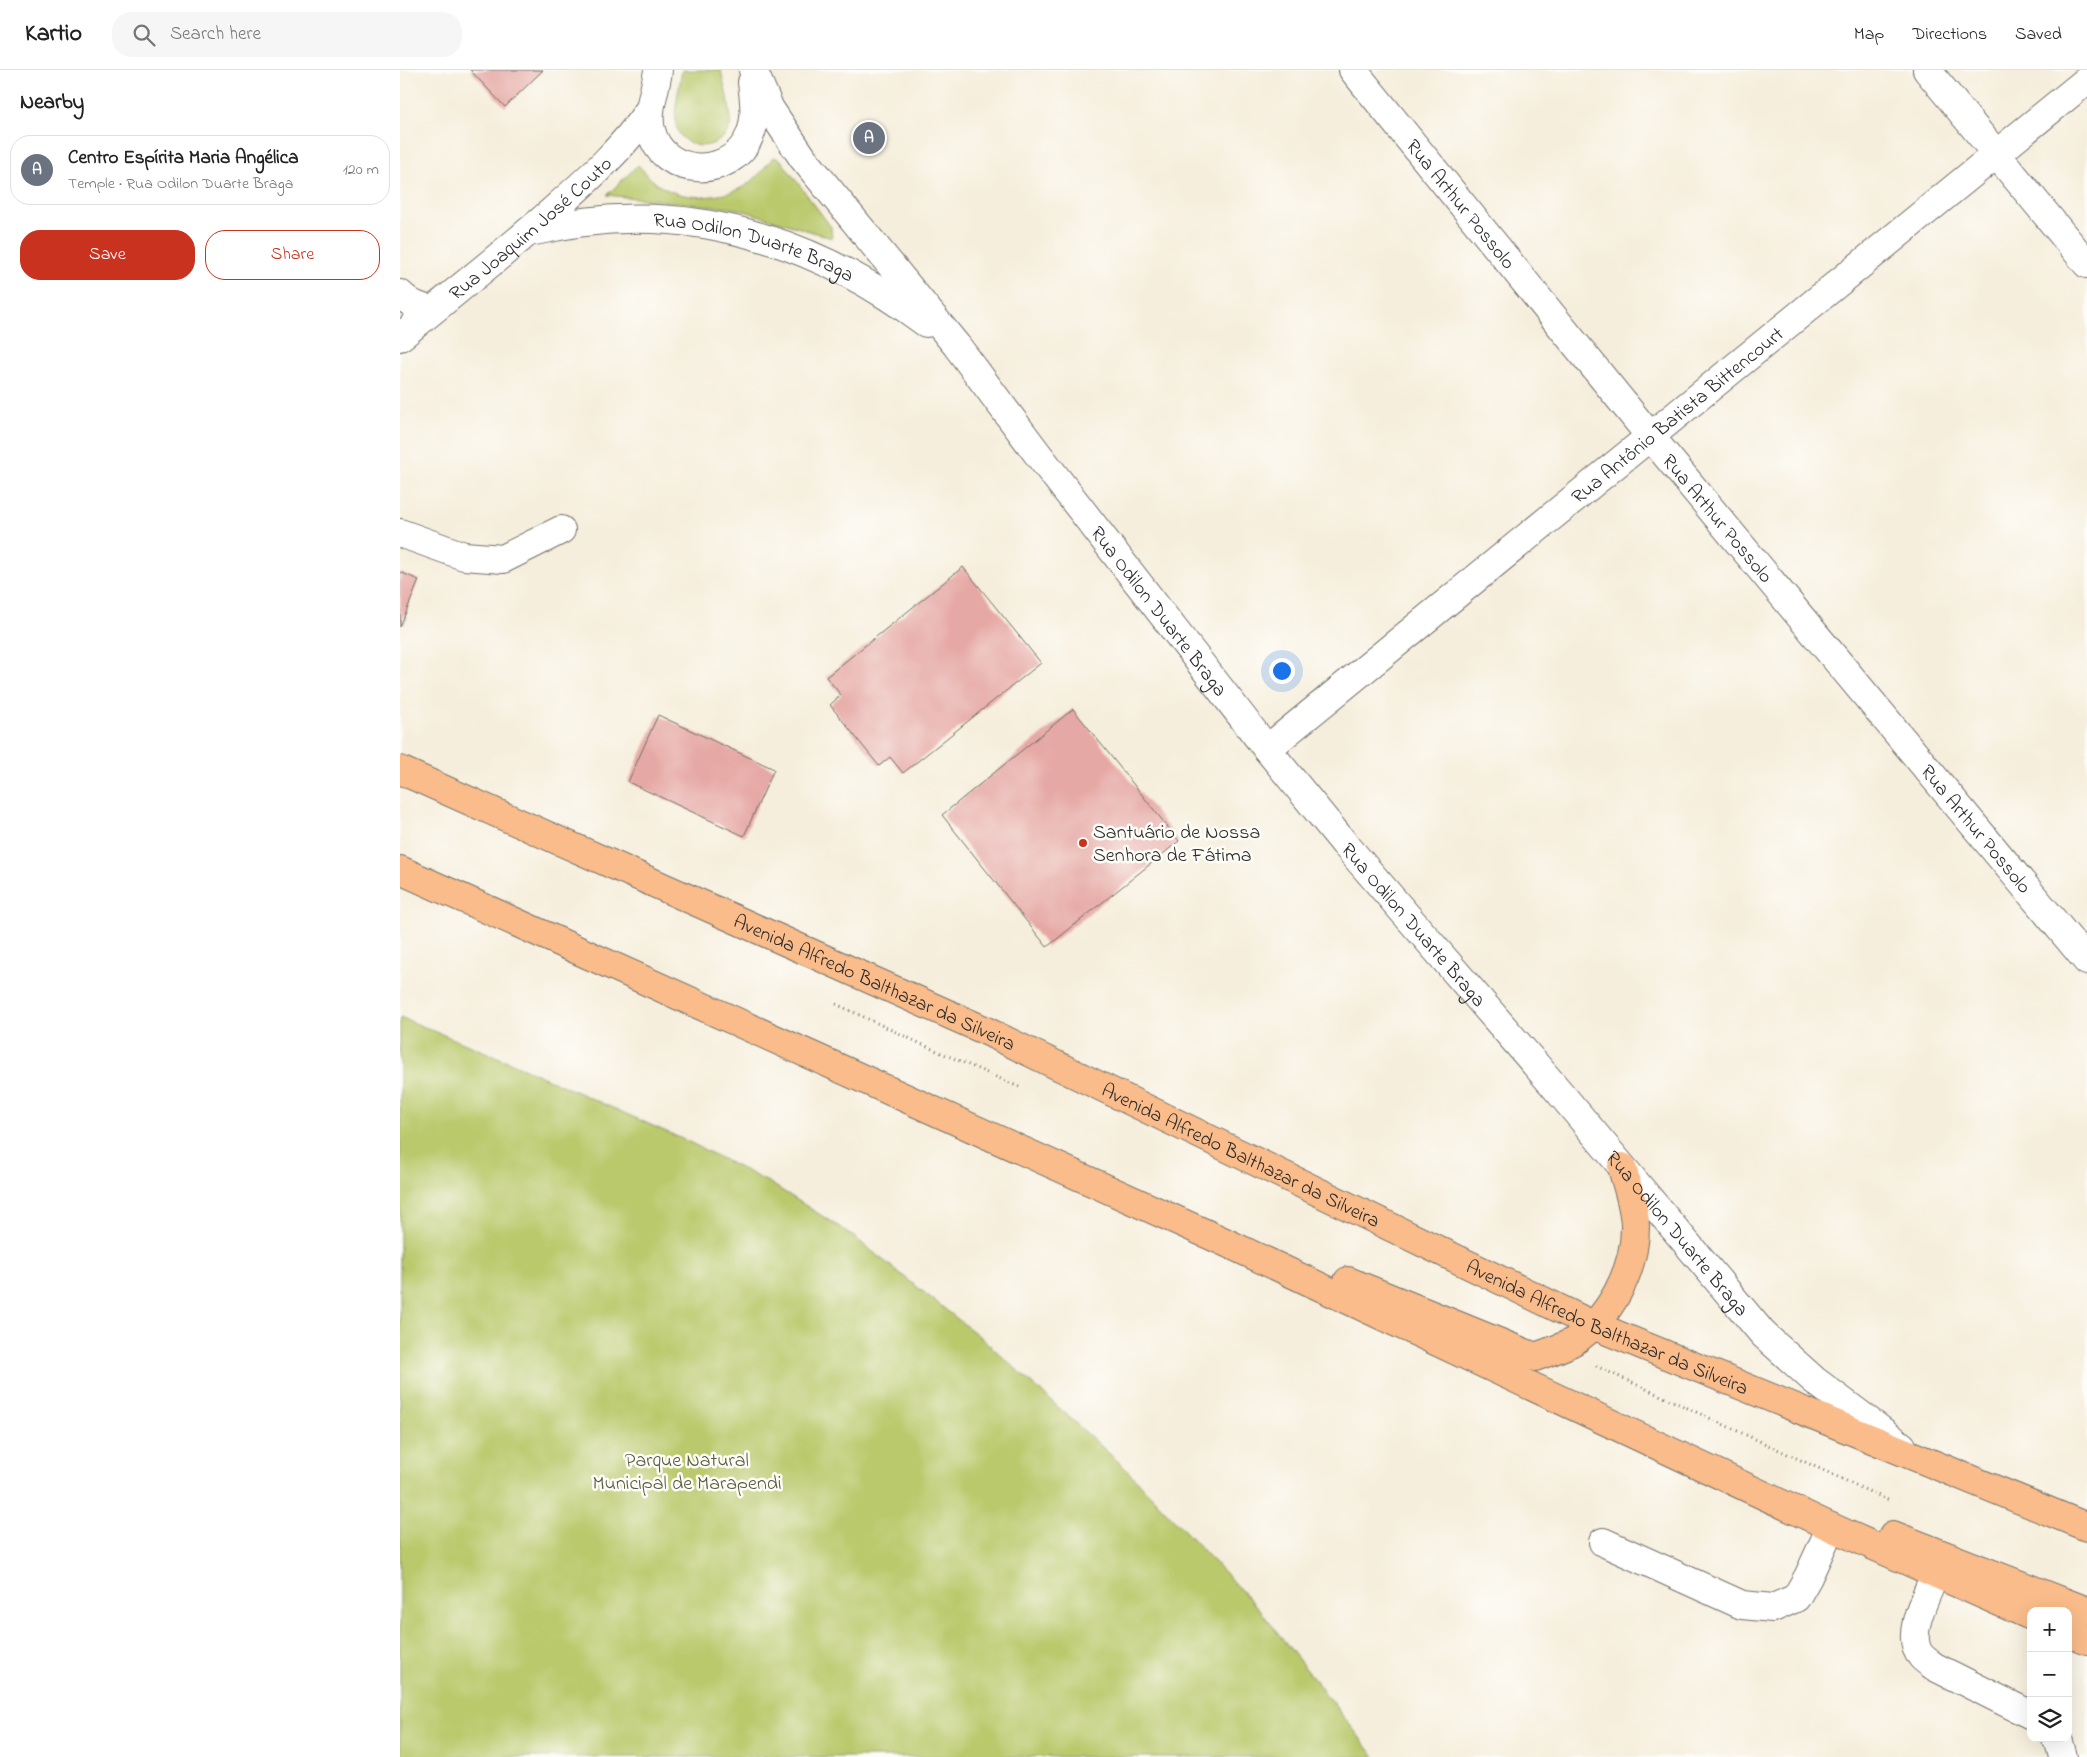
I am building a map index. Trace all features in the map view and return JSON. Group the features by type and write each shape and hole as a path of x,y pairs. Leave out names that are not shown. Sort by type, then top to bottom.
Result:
{"main road":[{"name":"Avenida Alfredo Balthazar da Silveira","path":"400,770 984,1030 1593,1325 1919,1460 2087,1527"},
{"path":"400,870 1227,1242 1831,1527 2027,1614"},
{"path":"1227,1242 1255,1243 1535,1357 1558,1349 1575,1340 1593,1325 1614,1299 1625,1275 1634,1246 1635,1225 1632,1204 1622,1167"},
{"path":"1771,1499 1806,1501 2087,1611"},
{"path":"2072,1634 2087,1640"}],"street":[{"path":"658,70 649,122 655,143 670,160 685,166 701,168 716,166 730,160 742,149 750,136 754,121 755,103 752,70"},
{"name":"Rua Odilon Duarte Braga","path":"752,70 770,109 803,158 957,346 1037,453 1267,749 1344,843 1763,1334 1814,1380 1919,1460"},
{"name":"Rua Arthur Possolo","path":"1353,70 1650,436 2087,961"},
{"path":"1927,70 2087,264"},
{"name":"Rua Antônio Batista Bittencourt","path":"1267,749 1996,154 2079,78"},
{"name":"Rua Joaquim José Couto","path":"400,337 528,232 601,168 635,131 650,110"},
{"name":"Rua Odilon Duarte Braga","path":"528,232 584,222 642,218 700,223 756,234 811,254 862,280 911,312 957,346"},
{"path":"400,294 409,303 420,308 433,310"},
{"path":"400,533 464,556 503,559 561,530"},
{"path":"1603,1542 1742,1606 1773,1608 1796,1598 1831,1527"},
{"path":"1936,1573 1915,1626 1915,1640 1921,1656 1935,1667 2027,1712"},
{"path":"2059,1742 2063,1757"}],"green space":[{"path":"682,70 721,70 731,123 728,132 715,143 698,146 683,139 678,131 675,118"},
{"path":"773,157 780,159 831,227 832,238 738,209 607,195 638,165 657,184 676,193 698,197 729,193 754,179"},
{"name":"Parque Natural Municipal de Marapendi","path":"400,1017 512,1063 689,1142 770,1183 849,1233 984,1340 1123,1466 1259,1609 1375,1757 400,1757"}],"building":[{"path":"470,70 543,70 505,107"},
{"path":"963,567 1041,663 903,773 890,757 879,766 830,705 841,695 826,677"},
{"path":"400,572 419,580 400,627"},
{"path":"1073,709 1179,841 1047,947 942,815"},
{"path":"658,715 774,769 744,836 628,782"}],"place":[{"name":"Centro Espírita Maria Angélica","path":"869,138"},
{"name":"Santuário de Nossa Senhora de Fátima","path":"1083,843"}]}
